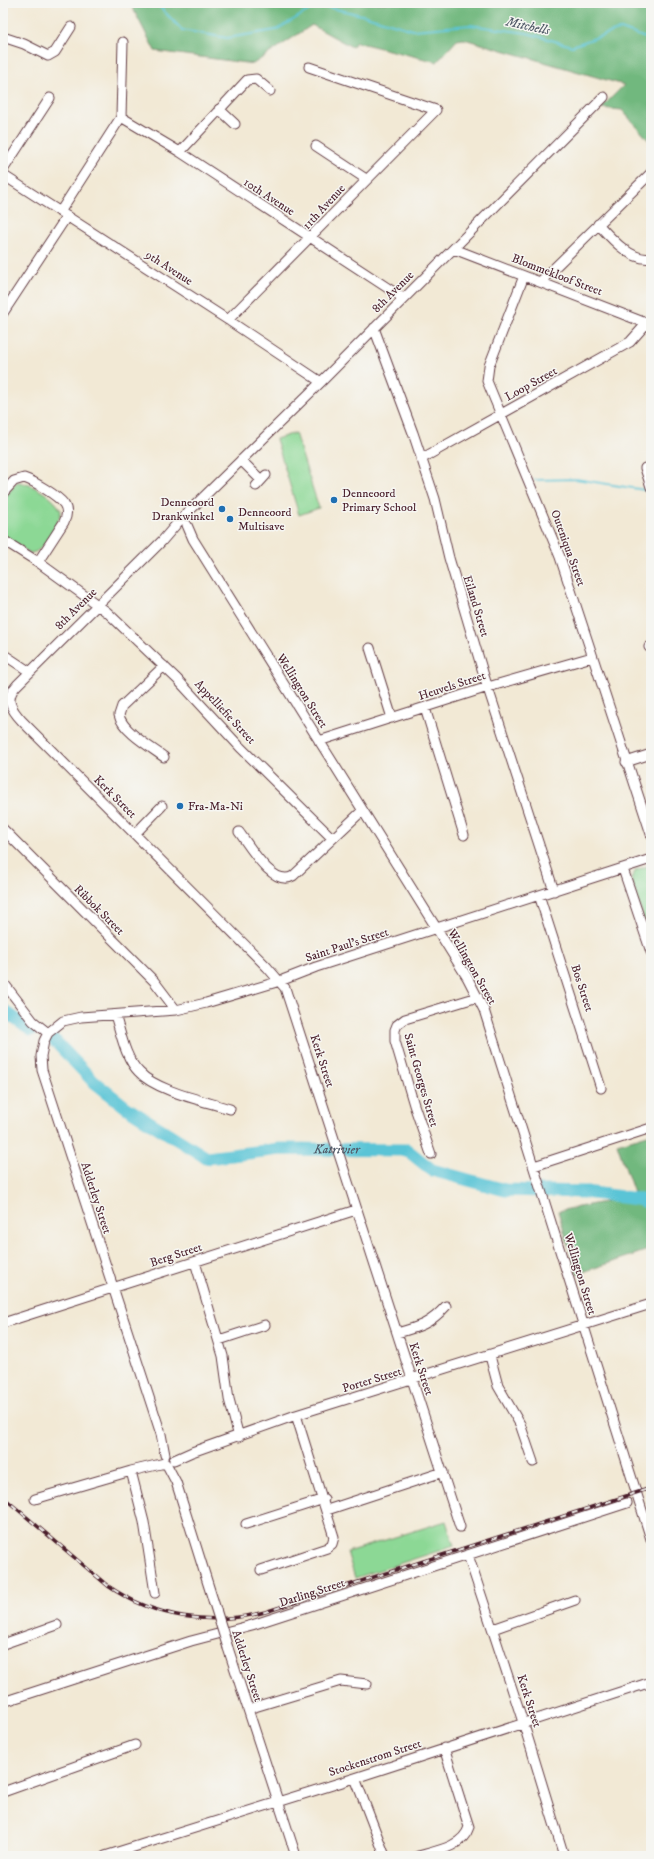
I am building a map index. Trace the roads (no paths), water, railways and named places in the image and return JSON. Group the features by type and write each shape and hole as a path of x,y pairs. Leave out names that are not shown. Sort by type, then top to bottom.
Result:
{"street":[{"path":"3,37 24,44 48,56 55,52 71,27"},
{"path":"3,313 121,117 123,42"},
{"name":"11th Avenue","path":"228,320 312,238 366,179 436,110 309,67"},
{"path":"180,152 247,80 256,79 270,91"},
{"name":"8th Avenue","path":"10,696 14,689 30,672 97,604 162,541 184,522 198,503 454,249 604,97"},
{"path":"3,170 50,98"},
{"path":"219,109 235,124"},
{"name":"10th Avenue","path":"121,117 180,152 404,298"},
{"path":"316,146 366,179"},
{"path":"540,282 651,172"},
{"name":"9th Avenue","path":"3,175 228,320 321,382"},
{"path":"598,224 624,249 639,256 651,258"},
{"name":"Blommekloof Street","path":"454,249 649,324"},
{"name":"Outeniqua Street","path":"524,276 493,356 487,376 488,386 560,557 626,762 651,834"},
{"name":"Loop Street","path":"421,458 501,415 630,342 649,324"},
{"name":"Eiland Street","path":"374,328 383,348 435,499 449,558 488,687 554,891"},
{"path":"241,460 261,480"},
{"path":"645,468 651,487"},
{"path":"3,494 14,481 24,478 52,495 65,506 67,515 64,522 38,562"},
{"name":"Wellington Street","path":"184,522 197,546 478,997 488,1020 651,1539"},
{"name":"Appelliefie Street","path":"3,540 38,562 97,604 164,666 240,747 332,838"},
{"path":"370,648 392,718"},
{"path":"3,654 30,672"},
{"name":"Heuvels Street","path":"319,741 488,687 592,657"},
{"path":"164,666 122,706 119,715 124,725 164,757"},
{"name":"Kerk Street","path":"10,696 11,708 18,717 280,981 288,993 356,1210 460,1527"},
{"path":"425,708 464,835"},
{"path":"626,762 651,754"},
{"path":"135,834 162,806"},
{"path":"239,832 268,869 277,876 286,878 293,876 362,811"},
{"name":"Ribbok Street","path":"3,829 154,981 176,1010"},
{"name":"Saint Paul's Street","path":"48,1033 56,1025 71,1018 176,1010 206,1003 280,981 316,967 624,869 651,859"},
{"path":"624,869 648,930 651,952"},
{"name":"Bos Street","path":"539,895 601,1088"},
{"path":"3,982 33,1021 48,1033"},
{"name":"Saint Georges Street","path":"431,1154 407,1083 395,1041 394,1030 397,1025 405,1019 478,997"},
{"path":"115,1015 132,1062 143,1077 151,1083 163,1088 230,1109"},
{"name":"Adderley Street","path":"48,1033 40,1056 42,1070 161,1434 228,1648 296,1856"},
{"path":"534,1166 651,1128"},
{"name":"Berg Street","path":"3,1323 356,1210"},
{"path":"195,1262 219,1340 227,1375 229,1399 239,1437"},
{"name":"Porter Street","path":"35,1500 239,1437 296,1415 490,1356 651,1304"},
{"path":"397,1333 423,1326 438,1315 446,1306"},
{"path":"219,1340 266,1325"},
{"path":"490,1356 498,1386 520,1424 532,1462"},
{"path":"261,1570 327,1548 332,1544 334,1537 324,1499 296,1415"},
{"path":"131,1471 144,1522 155,1593"},
{"path":"327,1510 443,1472"},
{"path":"246,1524 324,1499"},
{"name":"Darling Street","path":"3,1702 191,1641 252,1625 627,1503"},
{"name":"Kerk Street","path":"468,1555 523,1722 564,1856"},
{"path":"493,1629 575,1600"},
{"path":"3,1644 58,1625"},
{"path":"248,1709 341,1681 368,1684"},
{"name":"Stockenstrom Street","path":"105,1856 277,1801 355,1778 523,1722 651,1682"},
{"path":"3,1792 135,1745"},
{"path":"418,1856 457,1843 464,1838 469,1827 444,1748"},
{"path":"355,1778 385,1856"}],"waterway":[{"name":"Mitchells","path":"156,3 182,30 227,38 276,30 318,5 366,16 413,30 470,25 527,33 572,46 621,29 651,40"},
{"path":"535,480 576,479 651,491"},
{"name":"Katrivier","path":"3,1010 31,1030"},
{"name":"Katrivier","path":"53,1039 93,1081 127,1108 207,1158 280,1149 407,1150 432,1170 505,1190 585,1192 637,1199 651,1203"}],"railway":[{"path":"3,1497 108,1586 126,1597 145,1606 164,1612 184,1616 224,1618 265,1612 651,1488"}],"place":[{"name":"Denneoord Primary School","path":"334,500"},
{"name":"Denneoord Drankwinkel","path":"222,509"},
{"name":"Denneoord Multisave","path":"230,519"},
{"name":"Fra-Ma-Ni","path":"180,806"}]}
